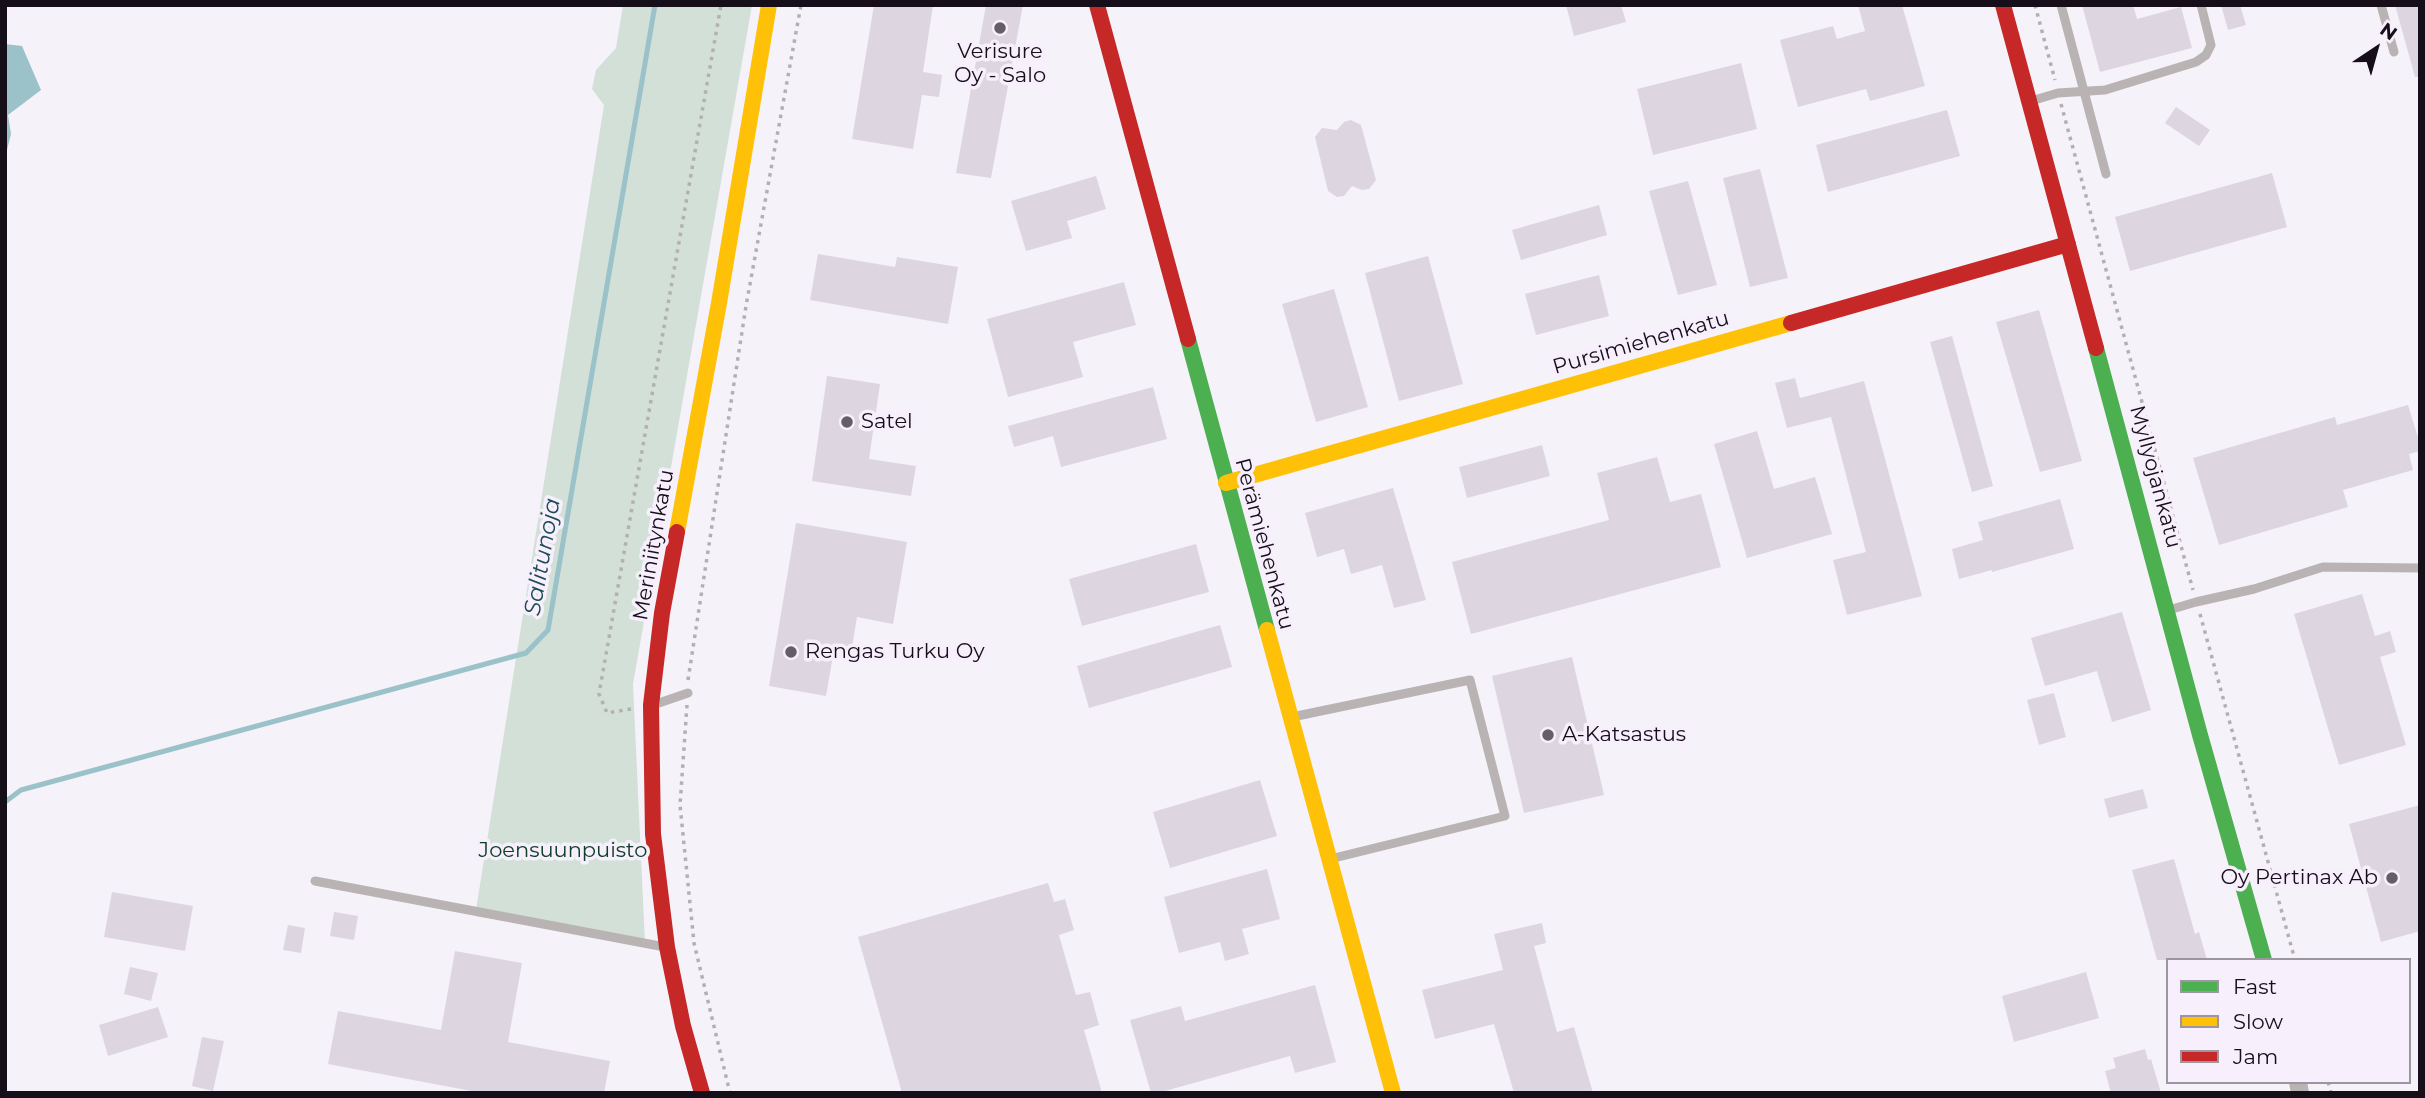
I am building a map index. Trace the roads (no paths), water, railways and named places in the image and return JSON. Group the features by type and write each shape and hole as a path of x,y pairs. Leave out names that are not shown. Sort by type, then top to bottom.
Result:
{"street":[{"name":"Meriniitynkatu","path":"702,1093 683,1026 667,947 653,834 651,705 662,613 719,303 769,5"},
{"name":"Perämiehenkatu","path":"1097,5 1393,1093"},
{"name":"Myllyojankatu","path":"2003,5 2263,958"},
{"name":"Pursimiehenkatu","path":"1226,483 2068,244"}],"lane":[{"path":"2061,5 2106,174"},
{"path":"2029,101 2058,93 2105,90 2186,66 2206,55 2211,45 2201,5"},
{"path":"2381,5 2394,52"},
{"path":"2167,611 2196,601 2254,589 2323,567 2420,568"},
{"path":"1289,717 1470,680 1505,816 1328,859"},
{"path":"651,705 688,693"},
{"path":"315,881 667,947"}],"water":[{"path":"5,44 22,46 41,90 8,115 11,134 5,158"}],"waterway":[{"name":"Salitunoja","path":"5,802 21,790 526,653 548,630 655,5"}],"place":[{"name":"Verisure Oy - Salo","path":"1000,28"},
{"name":"Satel","path":"847,422"},
{"name":"Rengas Turku Oy","path":"791,652"},
{"name":"A-Katsastus","path":"1548,735"},
{"name":"Oy Pertinax Ab","path":"2392,878"}],"park label":[{"name":"Joensuunpuisto","path":"563,851"}]}
